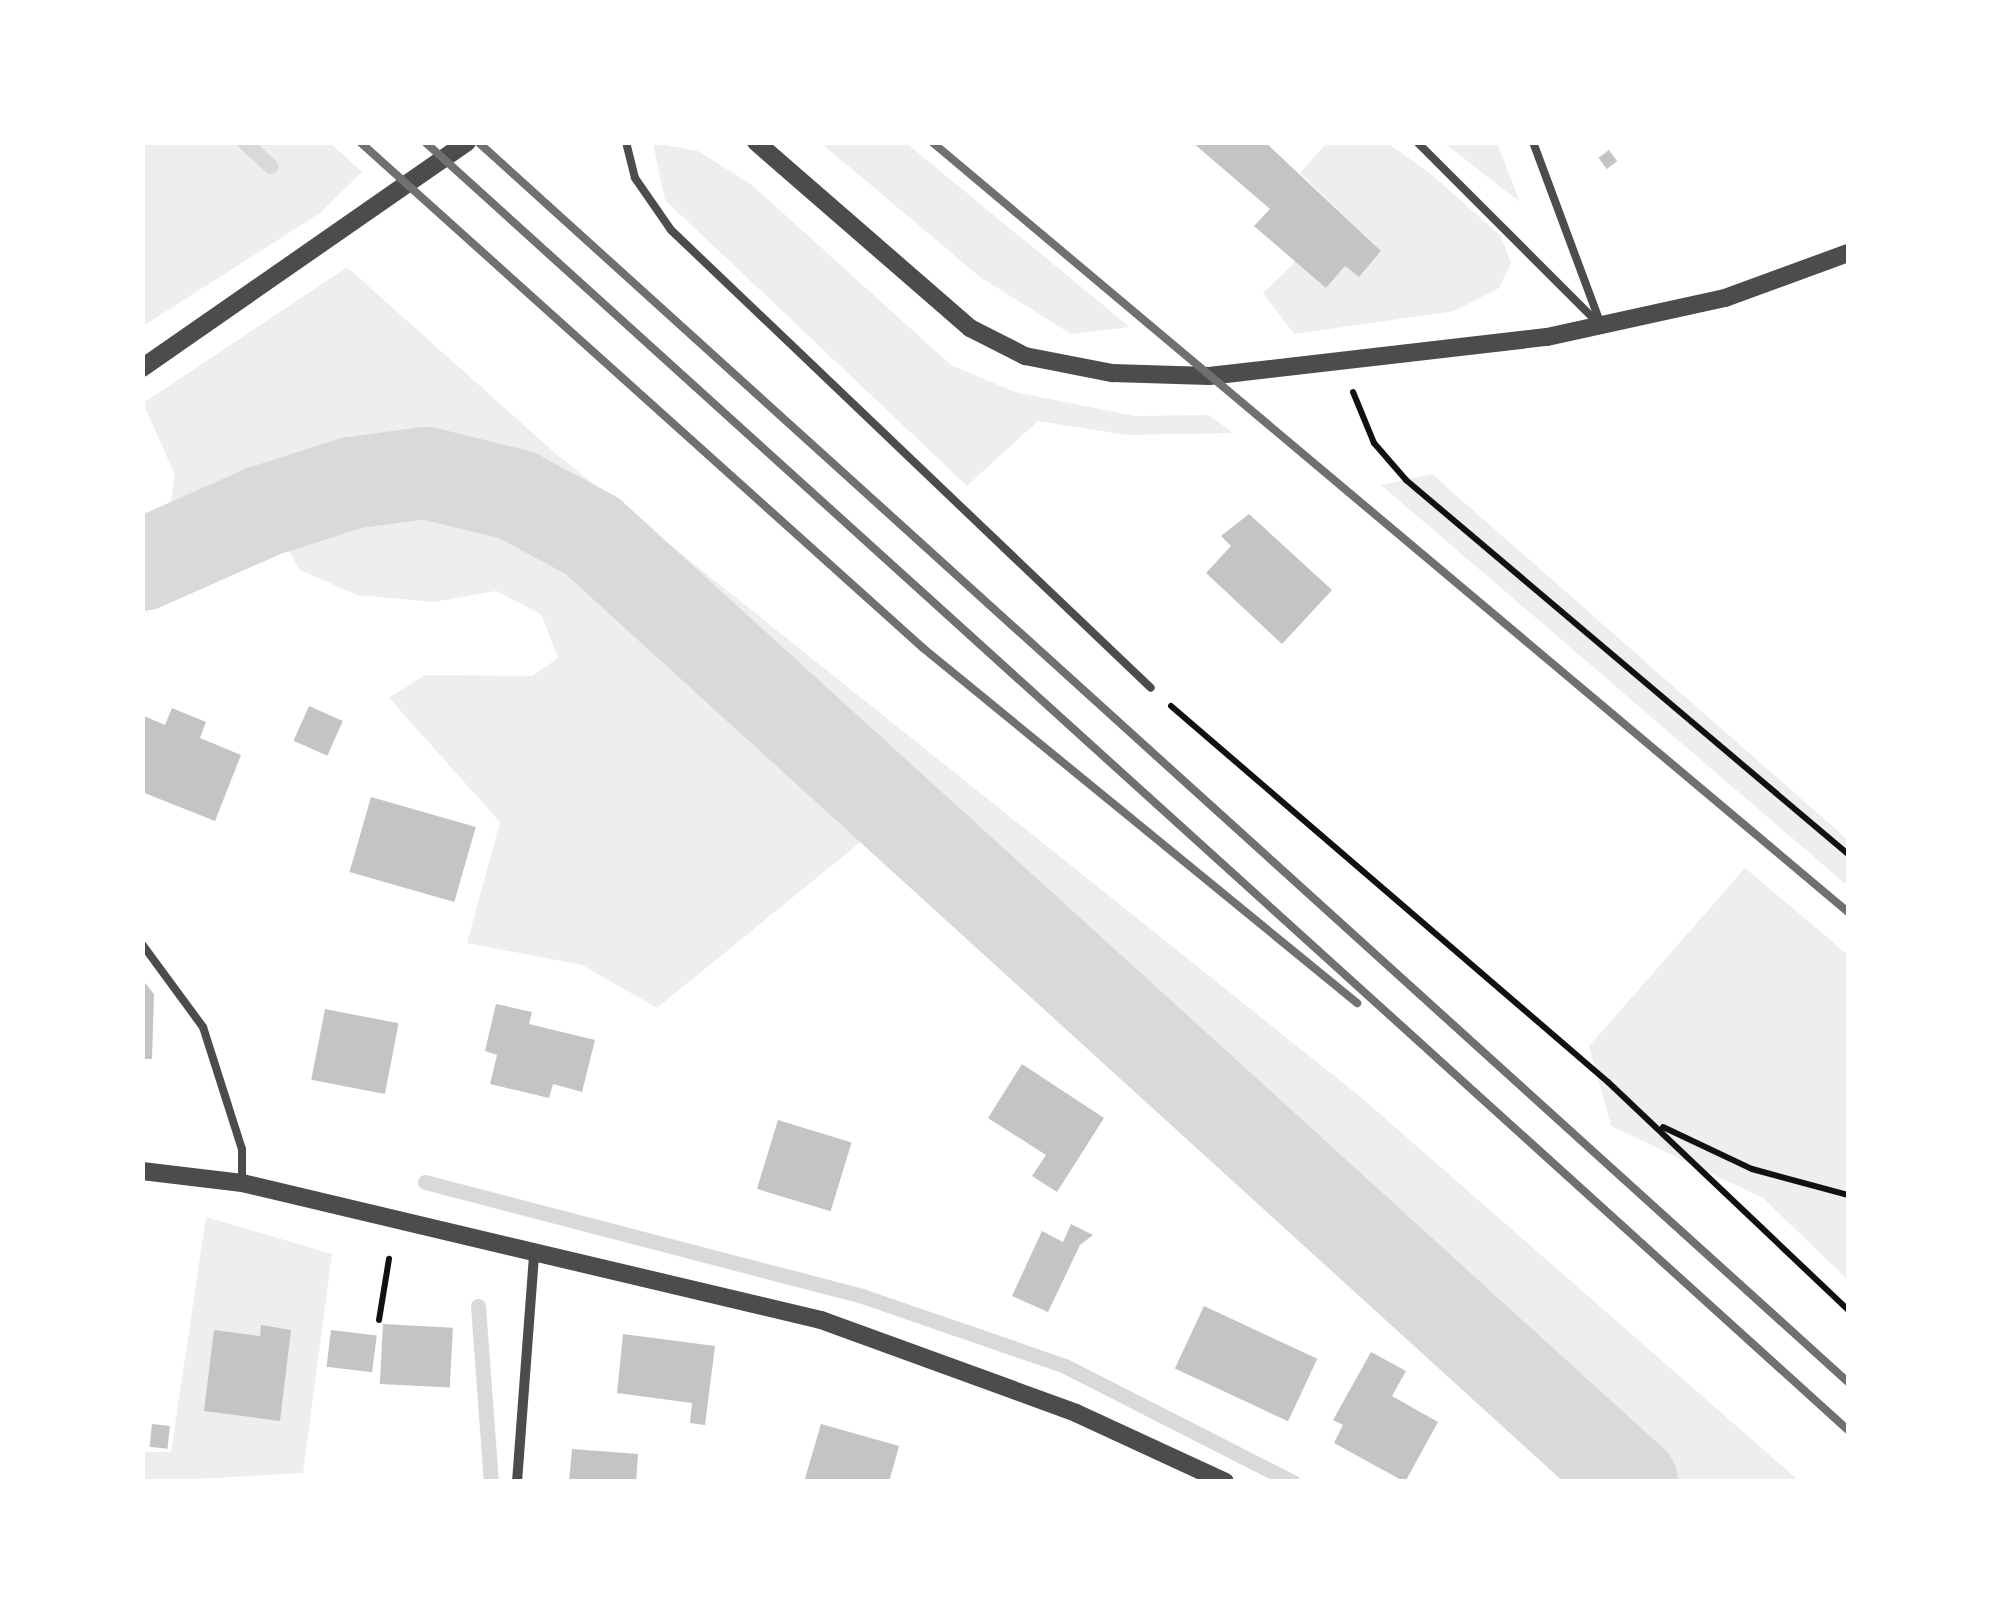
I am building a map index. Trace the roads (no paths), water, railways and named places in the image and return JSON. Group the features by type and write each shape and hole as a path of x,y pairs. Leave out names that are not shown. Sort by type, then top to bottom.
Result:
{"street":[{"path":"142,368 467,142"},
{"path":"756,142 947,312 1025,356 1178,378 1341,364 1601,326 1725,298 1848,253"},
{"path":"142,1171 242,1183 822,1320 1076,1413 1225,1482"},
{"path":"517,1482 534,1254"}],"lane":[{"path":"626,142 634,178 670,230 1152,688"},
{"path":"1418,142 1601,326"},
{"path":"1534,142 1601,326"},
{"path":"142,944 203,1026 242,1149 242,1183"}],"waterway":[{"path":"244,142 271,166"},
{"path":"142,565 264,511 351,483 426,473 516,495 592,536 1632,1482"},
{"path":"425,1182 862,1296 1065,1366 1293,1482"},
{"path":"478,1306 491,1482"}],"railway":[{"path":"360,142 923,648 1357,1003"},
{"path":"425,142 1848,1430"},
{"path":"478,142 1848,1382"},
{"path":"932,142 1848,912"}]}
